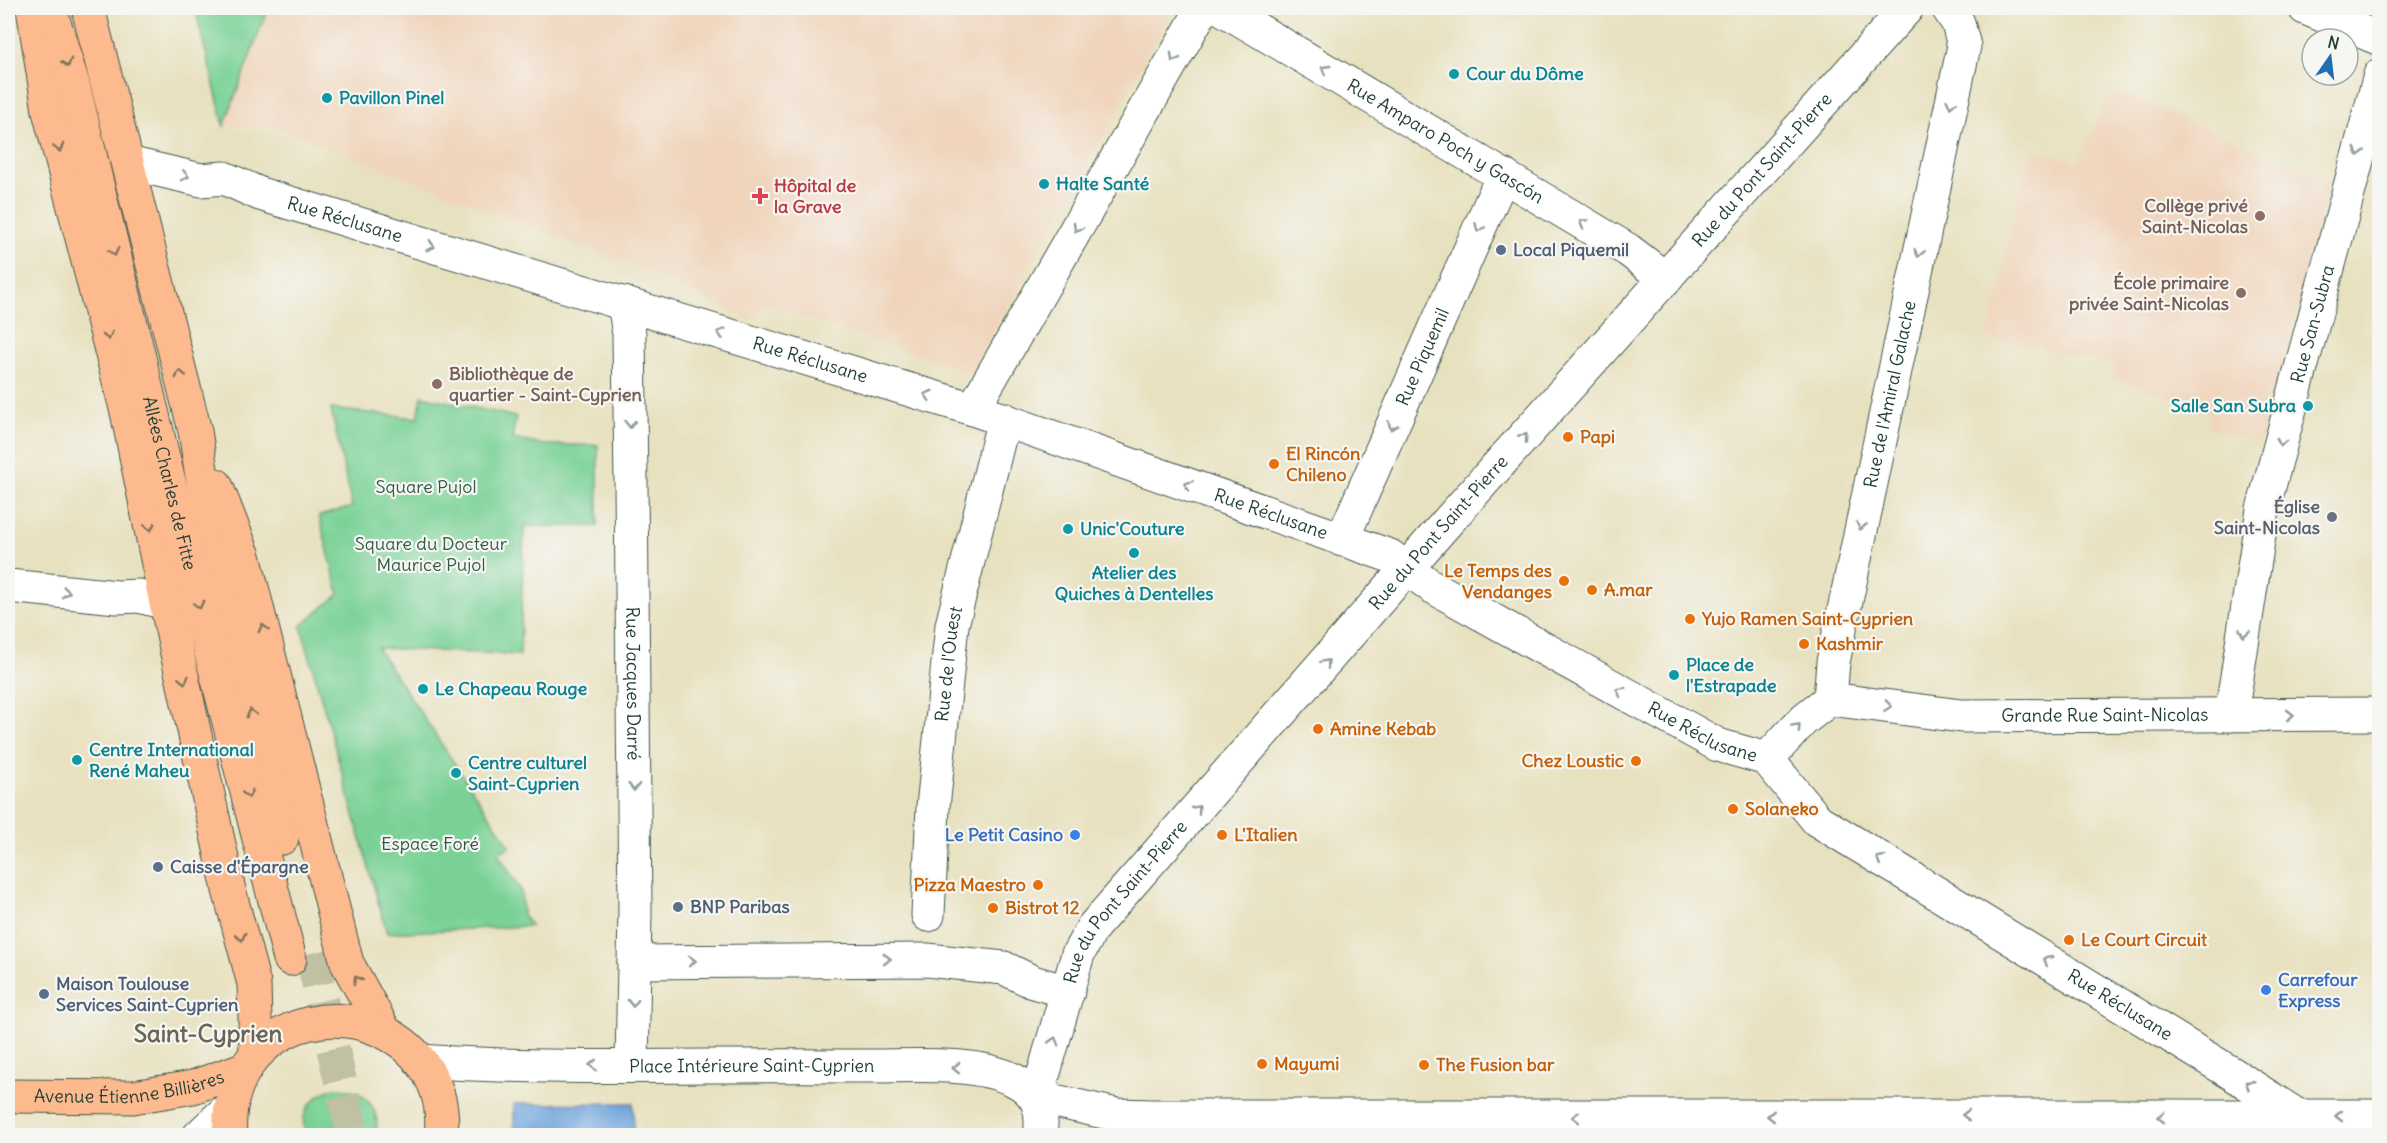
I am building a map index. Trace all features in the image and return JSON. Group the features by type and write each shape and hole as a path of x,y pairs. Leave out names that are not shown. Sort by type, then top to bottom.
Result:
{"main road":[{"path":"33,8 49,111 127,412 229,890 254,984 251,1061"},
{"name":"Allées Charles de Fitte","path":"49,8 73,84 202,618 301,956 216,575 195,431 87,8"},
{"path":"195,431 244,556 347,963 385,1032"},
{"path":"230,1121 236,1086 251,1061 272,1039 314,1021 339,1019 360,1022 385,1032 404,1044 420,1061 437,1093 441,1111 441,1136"},
{"name":"Avenue Étienne Billières","path":"8,1096 133,1097 193,1087 251,1061"}],"street":[{"path":"973,409 1203,8"},
{"name":"Rue Amparo Poch y Gascón","path":"1221,8 1628,250 1666,279"},
{"name":"Rue du Pont Saint-Pierre","path":"1037,1097 1078,954 1093,927 1856,62 1907,8"},
{"name":"Rue de l'Amiral Galache","path":"1830,699 1833,662 1964,46 1958,23 1948,8"},
{"path":"2305,8 2379,39"},
{"name":"Rue San-Subra","path":"2231,715 2263,509 2379,75"},
{"name":"Rue Réclusane","path":"128,163 201,180 224,178 260,194 973,409 1390,556 1431,586 1718,745 1767,759 1817,820 2298,1116"},
{"name":"Rue Piquemil","path":"1342,540 1503,175"},
{"name":"Rue Jacques Darré","path":"624,303 629,334 634,962 632,1065"},
{"name":"Rue de l'Ouest","path":"928,915 933,807 952,625 1004,419"},
{"path":"8,586 117,597 138,596 166,603"},
{"path":"1767,759 1803,720 1830,699"},
{"name":"Grande Rue Saint-Nicolas","path":"1830,699 1961,716 2379,714"},
{"path":"634,962 927,960 1004,968 1033,982 1068,992"},
{"name":"Place Intérieure Saint-Cyprien","path":"420,1061 499,1066 970,1068 1013,1079 1037,1097"},
{"path":"1040,1136 1041,1113 1037,1097 1118,1115 1514,1126 2379,1116"},
{"path":"199,1136 230,1121"}],"shaded area":[{"name":"Hôpital de la Grave","path":"268,8 1174,8 971,373 763,304 752,320 662,278 272,125 224,126"},
{"path":"2111,89 2332,181 2262,443 2209,427 2208,412 2203,409 2112,378 2114,364 1988,338 2030,149 2078,162"}],"green space":[{"path":"195,8 268,8 224,126"},
{"path":"422,396 516,417 512,439 544,445 598,445 598,526 524,526 520,655 377,648 510,846 498,854 521,890 523,915 531,926 387,933 301,626 339,594 319,516 352,507 331,409 418,418"},
{"path":"335,1088 353,1091 368,1101 376,1116 375,1135 306,1135 304,1119 309,1105 320,1095"}],"water":[{"path":"633,1103 634,1135 514,1135 514,1104"}],"tunnel":[{"path":"311,953 353,1136"}],"place":[{"name":"Cour du Dôme","path":"1454,74"},
{"name":"Pavillon Pinel","path":"327,98"},
{"name":"Halte Santé","path":"1044,184"},
{"name":"Hôpital de la Grave","path":"760,196"},
{"name":"Collège privé Saint-Nicolas","path":"2260,216"},
{"name":"Local Piquemil","path":"1501,250"},
{"name":"École primaire privée Saint-Nicolas","path":"2241,293"},
{"name":"Bibliothèque de quartier - Saint-Cyprien","path":"437,384"},
{"name":"Salle San Subra","path":"2308,406"},
{"name":"Papi","path":"1568,437"},
{"name":"El Rincón Chileno","path":"1274,464"},
{"name":"Église Saint-Nicolas","path":"2332,517"},
{"name":"Unic'Couture","path":"1068,529"},
{"name":"Atelier des Quiches à Dentelles","path":"1134,553"},
{"name":"Le Temps des Vendanges","path":"1564,581"},
{"name":"A.mar","path":"1592,590"},
{"name":"Yujo Ramen Saint-Cyprien","path":"1690,619"},
{"name":"Kashmir","path":"1804,644"},
{"name":"Place de l'Estrapade","path":"1674,675"},
{"name":"Le Chapeau Rouge","path":"423,689"},
{"name":"Amine Kebab","path":"1318,729"},
{"name":"Centre International René Maheu","path":"77,760"},
{"name":"Chez Loustic","path":"1636,761"},
{"name":"Centre culturel Saint-Cyprien","path":"456,773"},
{"name":"Solaneko","path":"1733,809"},
{"name":"Le Petit Casino","path":"1075,835"},
{"name":"L'Italien","path":"1222,835"},
{"name":"Caisse d'Épargne","path":"158,867"},
{"name":"Pizza Maestro","path":"1038,885"},
{"name":"BNP Paribas","path":"678,907"},
{"name":"Bistrot 12","path":"993,908"},
{"name":"Le Court Circuit","path":"2069,940"},
{"name":"Carrefour Express","path":"2266,990"},
{"name":"Maison Toulouse Services Saint-Cyprien","path":"44,994"},
{"name":"Mayumi","path":"1262,1064"},
{"name":"The Fusion bar","path":"1424,1065"}],"district":[{"name":"Saint-Cyprien","path":"208,1034"}],"park label":[{"name":"Square Pujol","path":"426,487"},
{"name":"Square du Docteur Maurice Pujol","path":"431,554"},
{"name":"Espace Foré","path":"430,844"}]}
